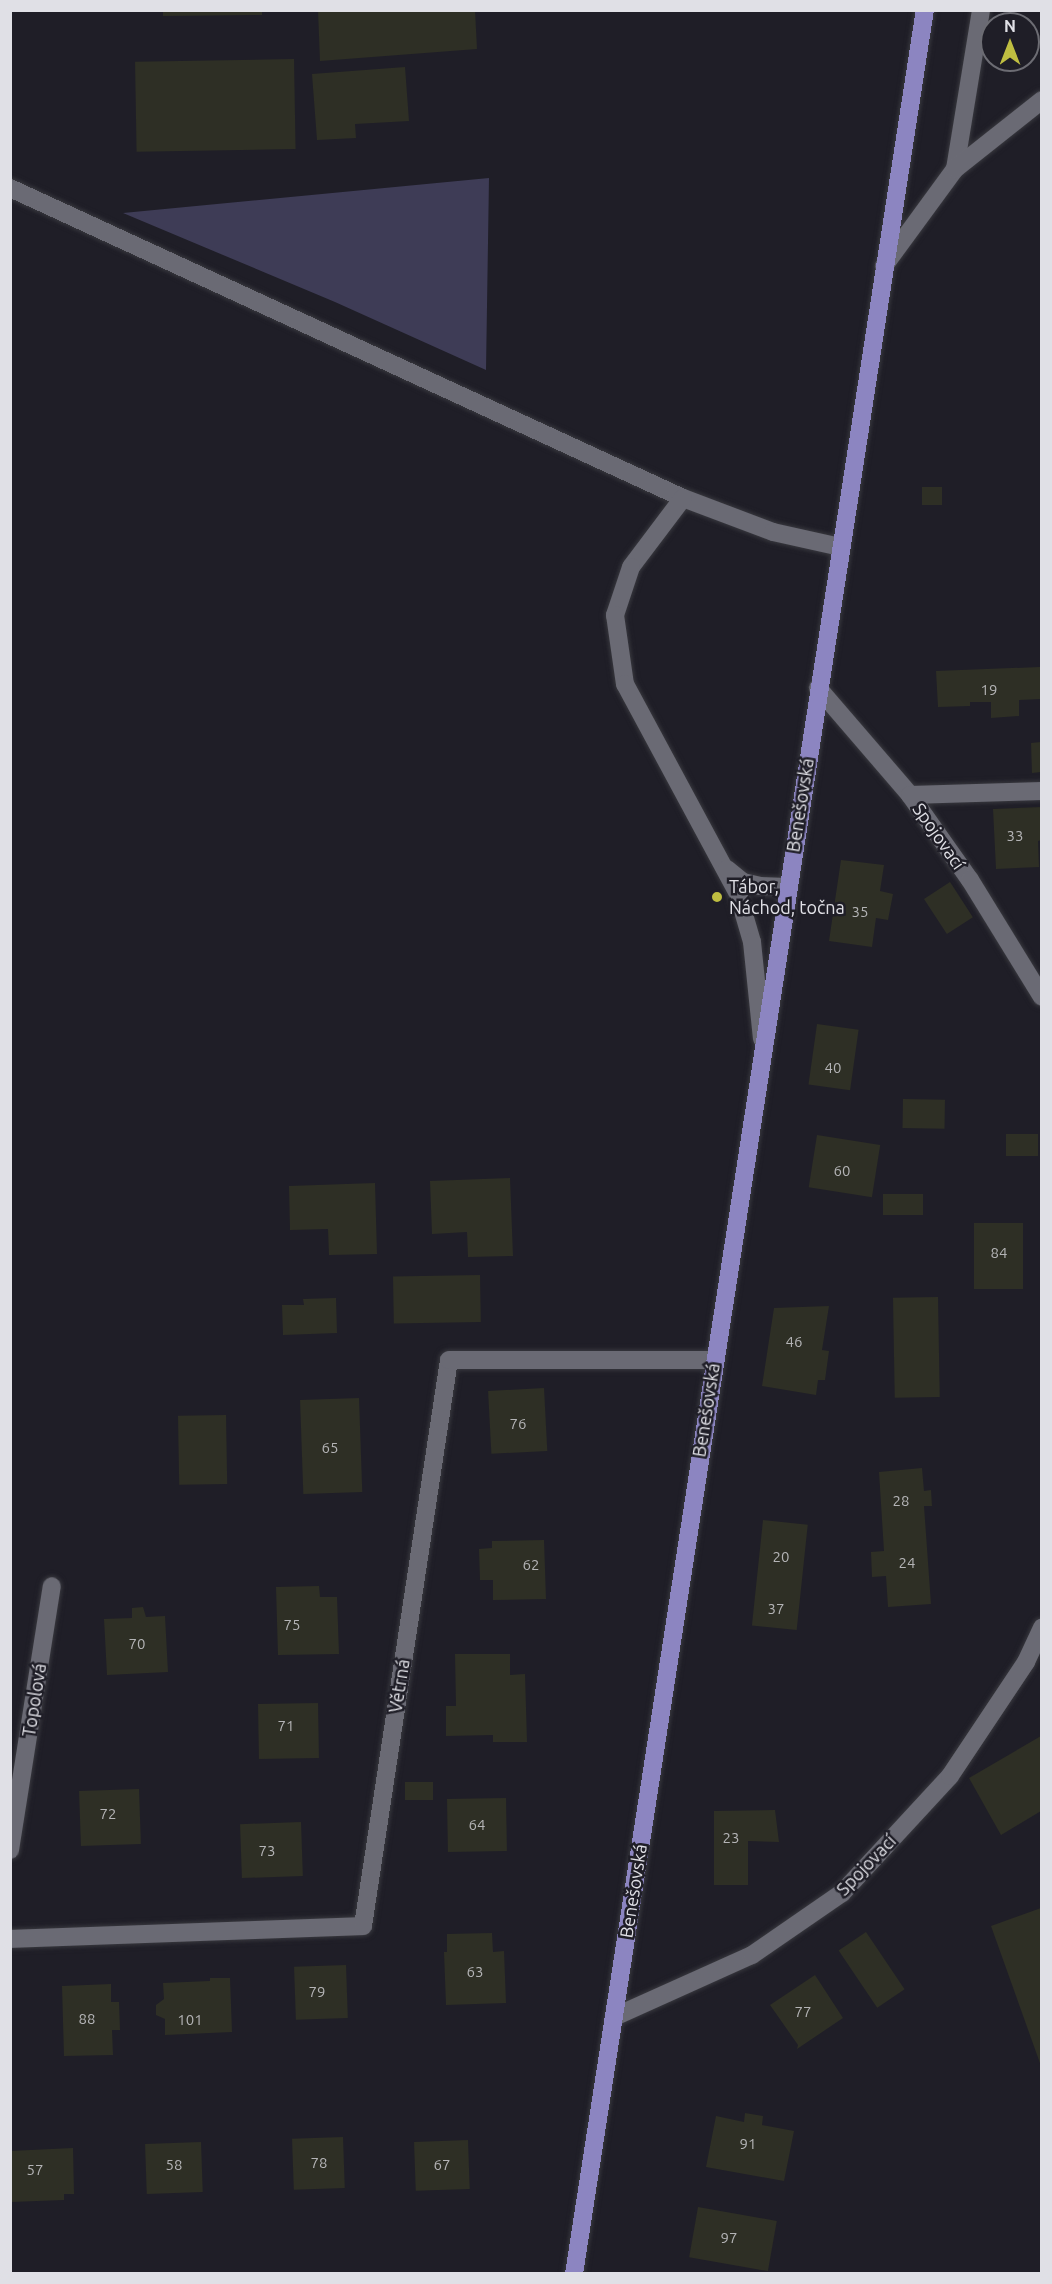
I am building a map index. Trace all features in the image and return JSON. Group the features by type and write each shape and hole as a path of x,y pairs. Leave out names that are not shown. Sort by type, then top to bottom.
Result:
{"main road":[{"name":"Benešovská","path":"574,2274 787,887 925,10"}],"street":[{"path":"955,169 981,10"},
{"path":"884,266 955,169 1041,100"},
{"path":"10,188 682,498 773,532 840,547"},
{"path":"682,498 631,567 615,615 625,684 738,894 752,942 763,1042"},
{"name":"Spojovací","path":"818,688 910,795 970,880 1041,997"},
{"path":"910,795 1041,791"},
{"path":"726,868 743,882 760,886 787,887"},
{"name":"Větrná","path":"10,1939 363,1926 449,1360 714,1360"},
{"name":"Topolová","path":"10,1850 52,1586"},
{"name":"Spojovací","path":"614,2017 752,1955 842,1893 950,1776 1026,1662 1041,1627"}],"shaded area":[{"path":"489,178 486,370 335,302 123,213"}],"building":[{"path":"163,10 262,10 262,15 163,16"},
{"path":"318,10 475,10 477,49 320,61"},
{"path":"294,59 296,149 137,152 135,62"},
{"path":"405,67 409,121 355,124 356,138 317,140 312,74"},
{"path":"922,487 942,487 942,505 922,505"},
{"path":"1040,667 1041,699 1019,700 1019,716 991,718 991,702 970,702 970,706 938,707 936,671"},
{"path":"1041,742 1041,772 1032,773 1031,743"},
{"path":"1041,807 1041,840 1038,841 1039,867 996,869 993,809"},
{"path":"841,860 884,865 880,891 893,894 888,920 876,918 872,947 829,941"},
{"path":"950,882 973,917 947,934 924,899"},
{"path":"817,1024 859,1030 850,1090 809,1084"},
{"path":"903,1099 945,1100 944,1129 902,1128"},
{"path":"1006,1134 1038,1134 1038,1156 1006,1156"},
{"path":"817,1135 880,1145 872,1197 809,1187"},
{"path":"510,1178 513,1256 468,1257 467,1232 432,1234 430,1181"},
{"path":"375,1183 377,1254 329,1255 328,1229 290,1230 289,1186"},
{"path":"883,1194 923,1194 923,1215 883,1215"},
{"path":"974,1223 1023,1223 1023,1289 974,1289"},
{"path":"480,1275 481,1322 394,1324 393,1277"},
{"path":"938,1297 940,1397 895,1398 893,1298"},
{"path":"336,1298 337,1333 283,1335 282,1305 304,1305 303,1299"},
{"path":"829,1306 822,1350 829,1351 825,1380 818,1380 816,1395 762,1386 774,1308"},
{"path":"544,1388 547,1451 491,1454 488,1391"},
{"path":"359,1398 362,1492 303,1494 300,1400"},
{"path":"226,1415 227,1484 179,1485 178,1416"},
{"path":"922,1468 924,1491 931,1490 932,1506 924,1506 931,1604 888,1607 886,1576 872,1577 871,1552 884,1551 879,1472"},
{"path":"763,1520 808,1525 797,1630 752,1625"},
{"path":"544,1540 546,1599 493,1600 493,1580 480,1580 479,1549 492,1548 492,1541"},
{"path":"319,1586 320,1597 337,1597 339,1654 278,1655 276,1587"},
{"path":"143,1607 146,1617 165,1616 168,1672 107,1675 104,1619 132,1618 132,1608"},
{"path":"455,1654 510,1654 510,1675 525,1674 527,1742 493,1742 493,1735 446,1736 446,1706 456,1706"},
{"path":"318,1703 319,1758 259,1759 258,1704"},
{"path":"1041,1736 1041,1811 1001,1835 969,1778"},
{"path":"405,1782 433,1782 433,1800 405,1800"},
{"path":"139,1789 141,1844 81,1846 79,1791"},
{"path":"506,1798 507,1851 448,1852 447,1799"},
{"path":"775,1810 779,1842 748,1841 748,1885 714,1885 714,1811"},
{"path":"301,1822 303,1876 242,1878 240,1824"},
{"path":"1041,1908 1041,2066 991,1926"},
{"path":"866,1932 905,1989 877,2008 839,1950"},
{"path":"492,1933 493,1952 504,1951 506,2003 446,2005 444,1952 447,1952 447,1934"},
{"path":"346,1965 348,2018 296,2020 294,1967"},
{"path":"815,1975 843,2018 797,2049 798,2045 770,2005"},
{"path":"210,1978 230,1978 232,2032 165,2035 165,2019 156,2015 156,2005 164,1999 163,1983 210,1981"},
{"path":"111,1984 111,2002 119,2002 120,2030 112,2030 113,2055 64,2056 62,1986"},
{"path":"745,2113 763,2116 762,2125 794,2131 784,2181 706,2167 716,2116 744,2122"},
{"path":"343,2137 345,2188 294,2190 292,2139"},
{"path":"468,2140 470,2189 416,2191 414,2142"},
{"path":"201,2142 203,2192 147,2194 145,2144"},
{"path":"73,2148 74,2194 64,2194 64,2200 11,2202 10,2151"},
{"path":"698,2207 777,2221 768,2271 689,2257"}],"place":[{"name":"Tábor, Náchod, točna","path":"717,897"}]}
